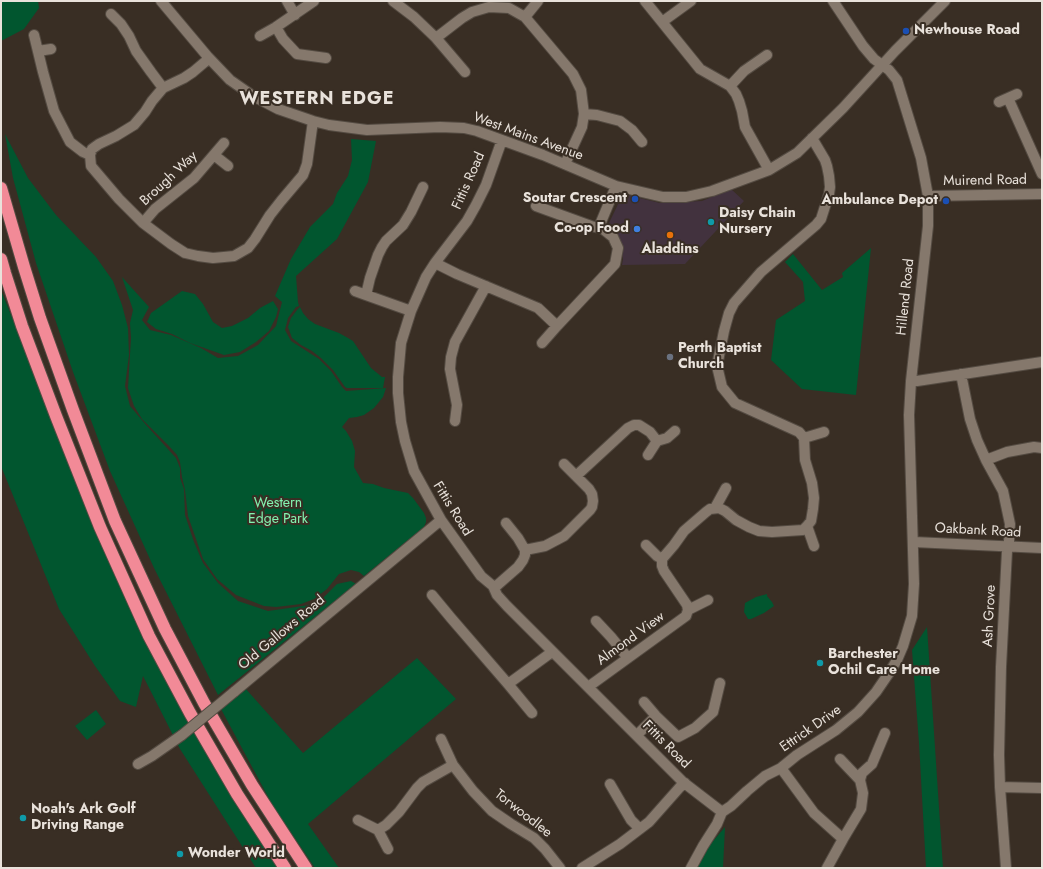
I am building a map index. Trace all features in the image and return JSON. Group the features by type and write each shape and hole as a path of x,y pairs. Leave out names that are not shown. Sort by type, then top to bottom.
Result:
{"highway":[{"path":"1,188 40,318 72,410 115,521 166,629 204,703 252,785 306,868"},
{"path":"1,258 22,326 56,416 100,527 150,636 190,713 237,794 285,868"}],"street":[{"name":"West Mains Avenue","path":"161,1 208,57 230,80 253,96 278,109 329,125 367,130 451,127 477,131 544,155 616,186 663,197 686,197 712,191 769,170 797,153 843,108 882,65 945,1"},
{"path":"286,1 295,15"},
{"path":"260,36 295,15 314,1"},
{"path":"393,1 414,17 436,38 465,72"},
{"path":"526,17 538,1"},
{"path":"645,1 700,69 730,86 736,94 745,126 769,170"},
{"path":"662,22 691,1"},
{"path":"833,1 863,46 874,59 882,65"},
{"path":"436,38 472,12 489,7 509,8 526,17 573,74 581,90 584,114 582,127 565,164"},
{"path":"111,14 125,30 136,50 163,88"},
{"path":"276,27 283,39 297,54 326,58"},
{"path":"34,35 54,111 61,126 70,142 83,152 90,155"},
{"path":"38,51 51,49"},
{"path":"730,86 744,71 767,55"},
{"path":"208,57 206,61 193,72 163,88 134,124 116,136 99,144 92,150 90,155 92,166 119,199 143,223 185,253 213,258 234,256 248,248 256,240 273,210 303,175 308,164 313,121"},
{"name":"Hillend Road","path":"882,65 897,80 921,158 928,196 928,226 911,381 909,415 914,542"},
{"path":"999,102 1013,96 1042,174"},
{"path":"584,114 596,115 620,121 632,130 642,142"},
{"path":"688,610 688,605 664,570 662,566 662,559 684,531 706,512 715,508 722,509 736,520 749,527 759,531 772,532 802,530 807,526 812,516 814,501 812,484 805,460 804,438 799,432 735,403 722,387 717,366 727,319 734,303 761,272 821,219 830,187 828,166 812,138"},
{"name":"Fittis Road","path":"502,140 486,185 476,205 467,221 426,276 411,311 401,343 398,393 401,422 414,471 440,520 481,576 494,586 497,595 552,652 685,783 722,812"},
{"name":"Brough Way","path":"143,223 155,209 194,178 224,143"},
{"name":"Brough Way","path":"214,155 228,166"},
{"path":"603,229 601,222 616,186"},
{"path":"366,295 370,278 380,251 386,241 403,225 423,187"},
{"name":"Muirend Road","path":"928,196 1042,194"},
{"path":"536,206 603,229 613,237 618,248 615,264 542,343"},
{"path":"435,263 451,272 538,308 557,326"},
{"path":"455,420 457,405 450,369 450,357 455,342 486,286"},
{"path":"355,291 411,311"},
{"path":"911,381 1042,362"},
{"name":"Ash Grove","path":"961,374 970,419 986,460 1003,491 1010,524 1001,667 999,755 1006,868"},
{"path":"576,476 628,428 636,424 650,432 657,441"},
{"path":"648,455 657,441 667,438 675,431"},
{"path":"804,438 824,432"},
{"path":"986,460 1007,452 1034,447 1042,448"},
{"path":"525,550 545,546 564,536 590,510 593,504 592,494 564,464"},
{"path":"715,508 726,488"},
{"name":"Old Gallows Road","path":"138,764 182,735 440,520"},
{"path":"494,588 518,568 525,555 525,550 518,538 506,523"},
{"path":"807,526 814,546"},
{"name":"Oakbank Road","path":"914,542 1042,548"},
{"name":"Ettrick Drive","path":"691,868 717,824 722,812 766,776 781,768 797,755 836,730 858,712 876,692 890,673 903,646 912,616 914,542"},
{"path":"646,545 662,559"},
{"path":"432,595 532,713"},
{"name":"Almond View","path":"588,688 684,617 688,610 708,600"},
{"path":"596,621 628,658"},
{"path":"508,684 552,652"},
{"path":"644,702 678,737 695,728 713,712 720,683"},
{"path":"636,735 656,716"},
{"path":"827,868 861,809 863,793 860,780 862,773 872,764 885,733"},
{"name":"Torwoodlee","path":"441,739 453,765 473,791 492,811 534,838 560,868"},
{"path":"840,759 860,780"},
{"path":"378,830 386,825 399,812 423,782 453,765"},
{"path":"781,768 814,813 843,839"},
{"path":"582,868 620,844 649,822 685,783"},
{"path":"610,784 631,820 640,829"},
{"path":"1000,787 1042,788"},
{"path":"358,820 378,830 388,849"}],"shaded area":[{"path":"731,189 744,201 685,264 622,265 623,259 620,240 608,225 623,194 660,203 702,201"}],"green space":[{"path":"1,1 38,1 39,8 24,29 1,41"},
{"path":"5,134 28,178 56,215 96,257 113,281 122,305 128,328 129,355 125,386 130,406 176,458 180,468 180,478 184,489 185,515 194,542 203,563 218,583 238,601 268,611 317,604 337,584 351,581 356,584 218,695 154,568 110,471 73,372 36,263 13,178"},
{"name":"Western Edge Park","path":"351,139 376,141 368,182 337,239 296,276 299,306 296,307 288,318 285,330 291,341 319,359 331,371 346,391 386,388 383,397 374,408 364,415 349,418 342,427 352,441 355,451 354,467 363,483 408,493 424,513 426,522 424,527 364,576 359,572 351,570 339,574 327,589 314,599 301,604 276,607 264,606 236,595 217,579 203,559 188,516 180,462 177,455 142,419 134,406 128,388 131,338 130,323 133,310 122,277 149,307 142,320 150,330 171,335 201,348 218,358 238,356 258,345 276,326 282,302 275,296 291,259 310,227 333,204 337,193 348,176 352,160"},
{"path":"871,248 856,395 802,389 771,360 776,320 805,301 803,282 785,262 793,254 822,290 843,277 842,273"},
{"path":"1,290 81,489 146,628 183,712 282,868 256,868 180,749 143,676 136,707 120,701 95,666 59,609 1,466"},
{"path":"182,291 195,294 203,304 213,322 222,328 232,326 248,318 260,308 273,301 278,309 269,331 256,342 240,352 224,355 156,329 147,322 151,313"},
{"path":"300,307 308,319 315,324 339,333 353,341 371,368 382,377 385,377 383,388 345,387 333,370 321,358 292,338 288,327 291,318"},
{"path":"767,594 774,606 764,613 748,619 744,612 745,603 756,597"},
{"path":"927,627 943,868 926,868 912,650"},
{"path":"417,658 456,699 308,824 339,868 315,868 273,806 221,709 245,688 303,753"},
{"path":"96,710 106,724 87,740 75,726"},
{"path":"725,827 723,868 697,868 708,847"}],"place":[{"name":"Newhouse Road","path":"906,31"},
{"name":"Soutar Crescent","path":"635,199"},
{"name":"Ambulance Depot","path":"946,201"},
{"name":"Daisy Chain Nursery","path":"711,222"},
{"name":"Co-op Food","path":"637,229"},
{"name":"Aladdins","path":"670,235"},
{"name":"Perth Baptist Church","path":"670,357"},
{"name":"Barchester Ochil Care Home","path":"820,663"},
{"name":"Noah's Ark Golf Driving Range","path":"23,818"},
{"name":"Wonder World","path":"180,854"}],"district":[{"name":"WESTERN EDGE","path":"317,100"}]}
